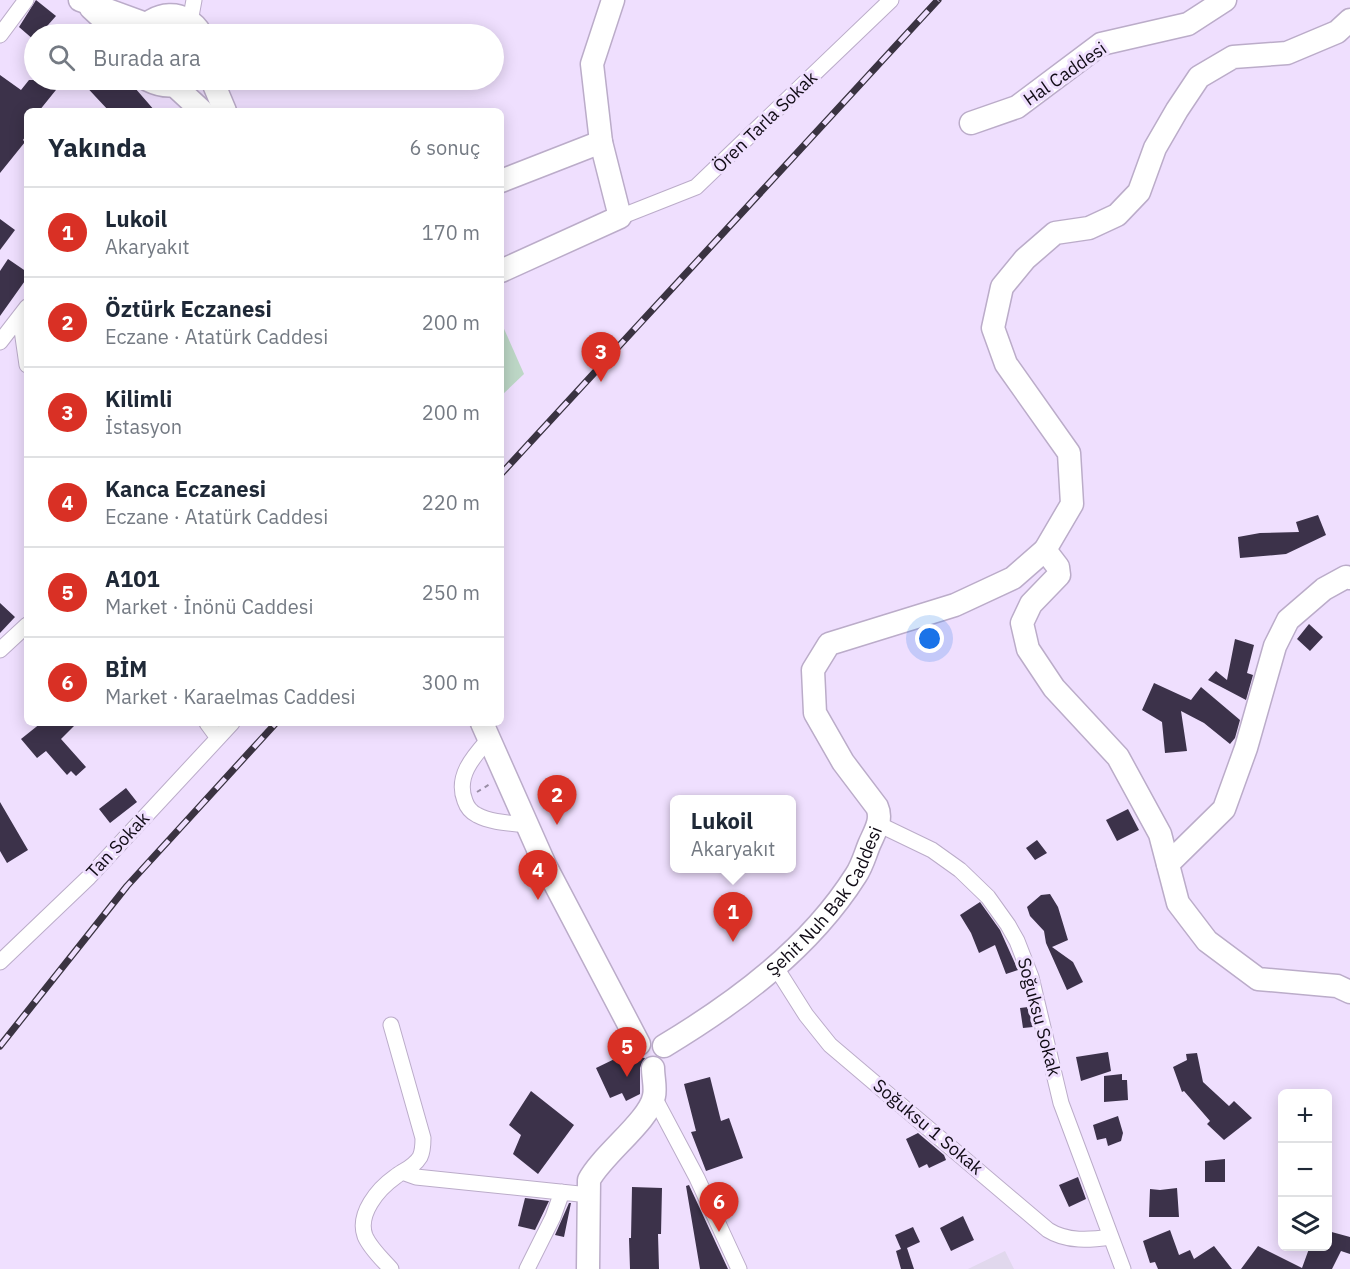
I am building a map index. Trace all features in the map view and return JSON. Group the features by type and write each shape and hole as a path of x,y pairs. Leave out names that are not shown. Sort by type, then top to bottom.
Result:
{"main road":[{"path":"504,270 620,216 601,142 592,64 613,0"},
{"name":"Hal Caddesi","path":"971,123 1017,107 1101,44 1188,24 1225,0"},
{"path":"83,2 131,24"},
{"path":"83,2 108,24"},
{"path":"149,24 161,16 171,15 195,19"},
{"name":"Şehit Nuh Bak Caddesi","path":"664,1046 749,989 807,938 857,873 878,824 877,807 843,762 815,713 813,670 829,644 955,605 1013,578 1045,550 1072,504 1069,453 1006,364 993,327 1002,287 1025,259 1055,232 1089,228 1118,215 1139,192 1155,148 1199,77 1233,57 1287,53 1337,32 1350,20"},
{"path":"187,90 200,108"},
{"path":"216,90 224,108"},
{"path":"504,180 601,142"},
{"path":"1045,550 1058,567 1059,575 1031,604 1022,623 1028,649 1054,688 1118,757 1160,834 1178,903 1206,941 1258,979 1337,986 1350,992"},
{"path":"1168,864 1224,809 1246,748 1275,646 1288,620 1324,589 1346,577 1350,578"},
{"path":"486,731 545,865 639,1044"},
{"path":"652,1038 664,1046 666,1056 664,1060 653,1068 644,1067 637,1059 636,1054 642,1041 652,1038"},
{"path":"588,1269 589,1180 595,1168 642,1117 654,1097 653,1068"}],"street":[{"path":"0,35 26,0"},
{"name":"Ören Tarla Sokak","path":"620,216 696,187 891,0"},
{"path":"0,342 23,312"},
{"path":"0,650 24,628"},
{"path":"209,726 218,738"},
{"name":"Tan Sokak","path":"0,962 89,877 229,726"},
{"path":"486,731 466,770 463,783 464,799 472,812 478,816 528,825"},
{"name":"Soğuksu Sokak","path":"878,824 932,850 960,870 987,897 1008,925 1031,976 1062,1103 1124,1269"},
{"name":"Soğuksu 1 Sokak","path":"775,966 806,1015 830,1045 1048,1230 1057,1236 1066,1238 1111,1237"},
{"path":"391,1025 423,1138 420,1157 379,1192 368,1208 363,1222 368,1242 391,1269"},
{"path":"654,1097 697,1178 739,1269"},
{"path":"402,1172 416,1177 589,1195"},
{"path":"527,1269 553,1217 562,1192"}],"path":[{"path":"464,799 505,774"}],"shaded area":[{"path":"1005,1251 1014,1269 968,1269"}],"green space":[{"path":"504,329 524,374 504,393"}],"building":[{"path":"36,0 56,16 49,24 24,24 24,31 19,27"},
{"path":"0,75 21,90 24,86 24,90 56,90 41,108 24,108 24,143 0,173"},
{"path":"89,90 137,90 152,108 106,108"},
{"path":"0,219 15,230 0,250"},
{"path":"8,259 24,270 24,282 0,316 0,271"},
{"path":"1318,515 1326,535 1286,554 1240,558 1238,537 1260,533 1299,532 1296,522"},
{"path":"0,603 15,617 0,633"},
{"path":"1309,624 1323,637 1310,651 1297,639"},
{"path":"1235,639 1254,645 1247,673 1253,675 1246,700 1208,680 1216,671 1227,680"},
{"path":"1154,683 1191,700 1201,687 1240,720 1235,738 1230,744 1204,723 1181,711 1187,751 1165,753 1162,722 1142,710"},
{"path":"37,726 74,726 61,739 86,767 76,776 71,771 67,775 46,751 37,758 21,739"},
{"path":"126,788 137,802 110,823 99,809"},
{"path":"0,802 28,850 7,863 0,851"},
{"path":"1128,809 1139,830 1117,841 1106,820"},
{"path":"1037,840 1047,853 1035,860 1026,848"},
{"path":"1050,894 1058,907 1068,940 1052,947 1073,962 1083,982 1067,990 1046,943 1044,931 1030,916 1027,907 1041,895"},
{"path":"980,902 1000,930 1018,970 1006,974 995,945 979,953 960,915"},
{"path":"1028,1007 1033,1027 1023,1028 1020,1008"},
{"path":"629,1052 632,1056 645,1058 640,1068 640,1094 626,1101 622,1093 610,1098 596,1068"},
{"path":"1108,1052 1111,1071 1081,1081 1076,1057"},
{"path":"1197,1053 1203,1082 1229,1106 1234,1101 1252,1118 1224,1140 1207,1124 1210,1121 1184,1091 1182,1092 1173,1067 1187,1060 1186,1054"},
{"path":"1122,1074 1122,1080 1127,1080 1128,1100 1104,1102 1104,1076"},
{"path":"710,1077 721,1121 729,1118 743,1158 706,1171 691,1132 696,1131 684,1084"},
{"path":"531,1091 574,1125 538,1174 513,1154 521,1135 509,1125"},
{"path":"1118,1116 1123,1133 1121,1141 1108,1146 1106,1138 1097,1140 1093,1125"},
{"path":"918,1133 944,1155 946,1160 929,1168 927,1164 919,1168 906,1139"},
{"path":"1225,1159 1225,1182 1205,1182 1205,1161"},
{"path":"1078,1177 1086,1199 1069,1207 1059,1185"},
{"path":"689,1185 728,1269 700,1269 686,1186"},
{"path":"632,1187 662,1188 661,1234 658,1234 659,1269 630,1269"},
{"path":"1177,1188 1179,1217 1149,1217 1150,1189"},
{"path":"525,1198 549,1201 535,1230 518,1226"},
{"path":"571,1203 564,1237 555,1235"},
{"path":"963,1216 974,1240 951,1251 940,1228"},
{"path":"913,1227 920,1242 907,1248 914,1269 901,1269 896,1251 901,1249 895,1235"},
{"path":"1170,1230 1179,1255 1190,1250 1194,1259 1214,1246 1232,1269 1158,1269 1155,1262 1150,1263 1143,1241"},
{"path":"1332,1232 1350,1237 1350,1254 1341,1251 1332,1269 1241,1269 1258,1246 1302,1268 1308,1251 1332,1251"}],"railway":[{"path":"504,471 938,0"},
{"path":"0,1046 127,886 273,726"}],"place":[{"name":"Kilimli","path":"601,382"},
{"name":"Öztürk Eczanesi","path":"557,825"},
{"name":"Kanca Eczanesi","path":"538,900"},
{"name":"Lukoil","path":"733,942"},
{"name":"A101","path":"627,1077"},
{"name":"BİM","path":"719,1232"}]}
